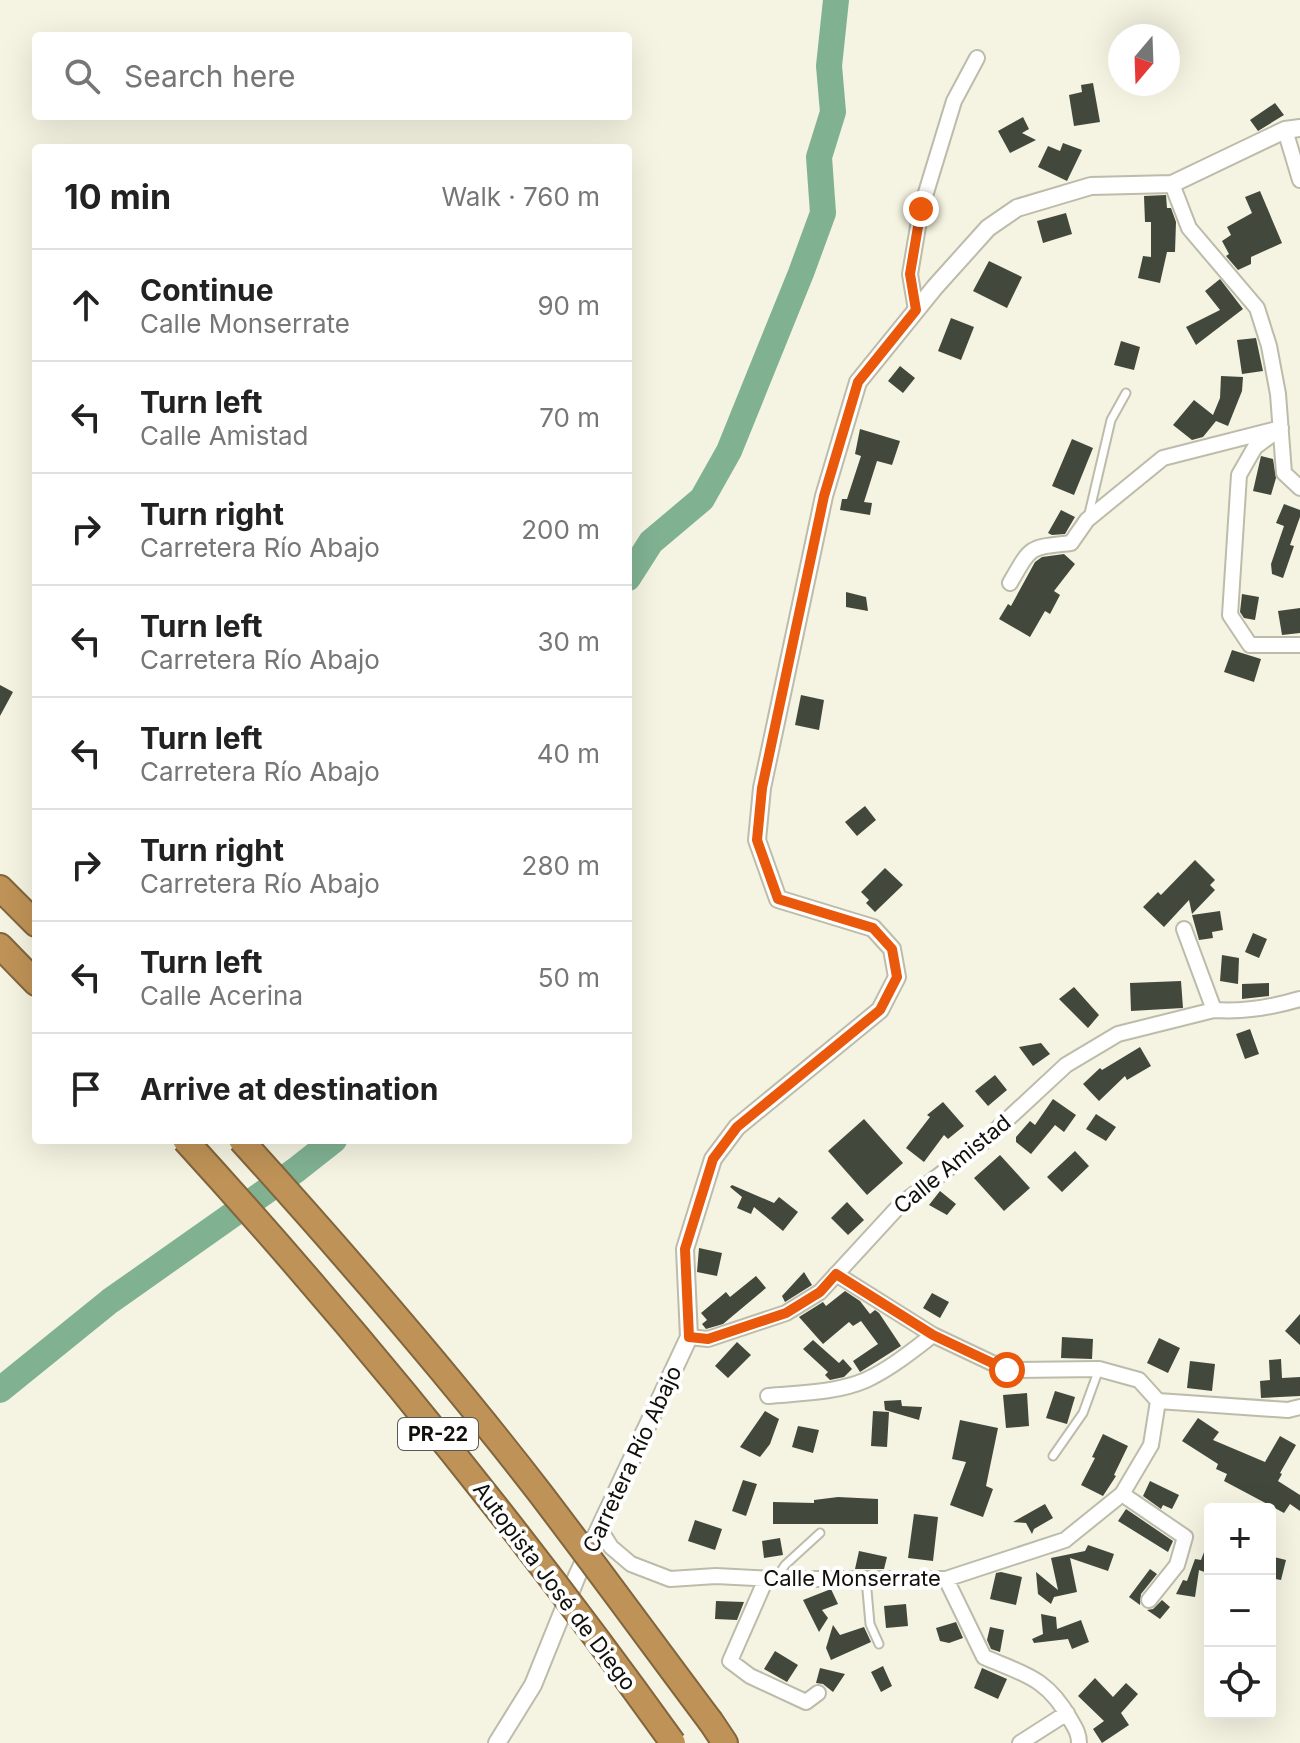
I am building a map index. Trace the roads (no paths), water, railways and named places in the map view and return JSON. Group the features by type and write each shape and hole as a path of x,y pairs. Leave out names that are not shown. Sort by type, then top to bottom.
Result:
{"highway":[{"path":"0,888 32,920"},
{"path":"0,946 32,979"},
{"name":"Autopista José de Diego","path":"189,1144 391,1375 592,1630 673,1743"},
{"name":"Autopista José de Diego","path":"245,1144 373,1289 539,1492 725,1743"}],"street":[{"path":"916,310 910,274 921,209 954,101 977,58"},
{"path":"1292,129 1300,180"},
{"name":"Carretera Río Abajo","path":"497,1743 533,1685 577,1576 689,1337 685,1249 713,1159 737,1127 880,1010 897,977 892,949 873,928 778,899 757,840 762,788 824,496 858,382 988,228 1017,208 1091,186 1172,184 1292,129"},
{"path":"1172,184 1189,228 1257,308 1269,346 1284,473 1300,488"},
{"path":"1010,583 1032,550 1043,544 1071,543 1087,520 1163,458 1281,428"},
{"path":"1281,428 1255,447 1239,475 1230,615 1250,645 1300,645"},
{"path":"1184,929 1221,1010"},
{"name":"Calle Amistad","path":"689,1337 708,1339 786,1313 820,1292 900,1205 982,1143 1066,1065 1118,1034 1221,1010 1300,999"},
{"path":"836,1274 933,1335 1007,1370 1099,1369 1139,1380 1158,1401 1288,1410 1300,1407"},
{"path":"768,1396 835,1389 865,1380 933,1335"},
{"name":"Calle Monserrate","path":"599,1528 611,1547 631,1564 670,1579 716,1576 946,1579 1065,1540 1122,1494 1151,1445 1158,1401"},
{"path":"1122,1494 1185,1537 1177,1565 1149,1600"},
{"path":"771,1579 730,1661 750,1676 806,1702 818,1693"},
{"path":"946,1579 984,1657 1039,1680 1059,1700 1079,1735 1079,1743"},
{"path":"1020,1743 1067,1713"}],"lane":[{"path":"1087,520 1111,420 1126,393"},
{"path":"1053,1456 1083,1413 1099,1369"},
{"path":"771,1579 820,1533"},
{"path":"866,1579 870,1624 879,1644"}],"waterway":[{"path":"632,572 651,542 702,499 729,451 823,213 819,157 833,112 829,66 836,0"},
{"path":"0,1390 110,1301 329,1144"}]}
